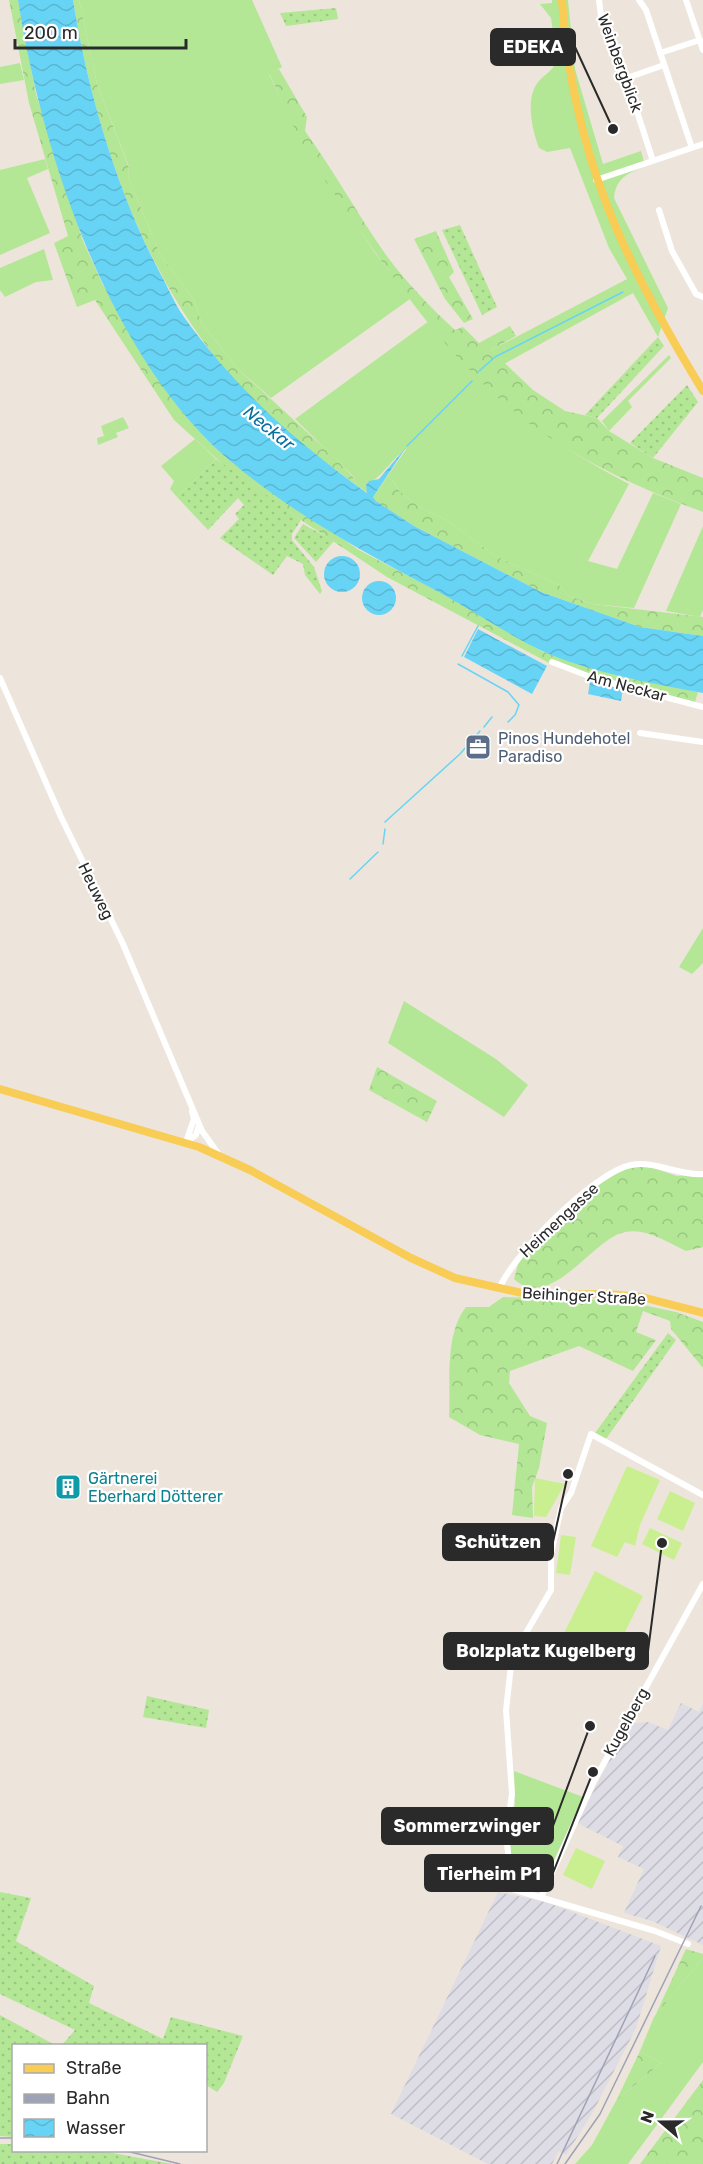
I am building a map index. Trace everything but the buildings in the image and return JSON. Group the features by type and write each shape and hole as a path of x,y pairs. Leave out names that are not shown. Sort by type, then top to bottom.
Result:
{"main road":[{"path":"562,0 575,109 596,180 634,269 703,391"},
{"name":"Beihinger Straße","path":"0,1089 186,1142 221,1156 438,1271 499,1290 531,1295 623,1295 672,1303 703,1313"}],"street":[{"name":"Weinbergblick","path":"598,0 602,24 614,39 653,161"},
{"path":"639,0 646,10 692,148"},
{"path":"686,0 703,50"},
{"path":"660,53 700,40"},
{"path":"627,78 664,65"},
{"path":"596,180 703,144"},
{"path":"659,210 672,251 696,294 703,297"},
{"name":"Am Neckar","path":"552,662 593,678 703,707"},
{"name":"Heuweg","path":"0,678 57,808 123,944 199,1123 207,1140 221,1156"},
{"path":"640,733 703,742"},
{"path":"192,1105 194,1119 186,1142 192,1141 199,1123"},
{"name":"Heimengasse","path":"499,1290 521,1254 580,1196 611,1173 631,1165 644,1164 681,1173 703,1174"},
{"path":"688,1944 655,1931 512,1890 506,1834 512,1794 506,1710 512,1657 551,1590 551,1554 561,1508 571,1493 591,1434 703,1495"},
{"name":"Kugelberg","path":"541,1897 593,1783 703,1584"}],"shaded area":[{"path":"681,1703 699,1712 703,1703 703,1945 652,1921 624,1913 644,1869 618,1857 623,1846 577,1823 628,1724 648,1722 668,1730"},
{"path":"498,1892 546,1902 661,1946 636,2028 593,2112 566,2155 559,2151 552,2164 488,2164 391,2114"}],"green space":[{"path":"9,0 18,0 36,94 83,241 103,285 152,370 201,432 234,464 359,550 473,610 541,651 592,668 698,692 695,702 589,680 551,664 387,577 228,469 174,420 95,300 77,307 54,243 68,236 29,103"},
{"path":"73,0 79,0 97,84 129,168 128,177 160,254 194,300 202,324 238,369 331,454 354,478 356,485 280,426 229,374 194,328 163,278 137,225 116,171 98,115"},
{"path":"79,0 252,0 282,67 269,74 302,143 375,253 410,299 271,398 238,369 202,324 194,300 160,254 128,177 129,167 97,84"},
{"path":"552,0 568,0 575,69 603,164 641,151 645,166 620,181 614,198 668,308 658,337 633,293 504,364 491,350 627,279 609,248 570,148 547,152 539,148 534,132 531,105 534,89 554,67 557,60 551,18 540,4 552,3"},
{"path":"336,8 338,19 286,26 280,13"},
{"path":"20,63 24,80 0,84 0,67"},
{"path":"279,69 307,117 305,131 386,255 427,303 455,330 463,327 479,343 510,326 516,336 491,350 533,390 565,411 597,418 609,431 653,458 703,478 703,512 618,476 557,443 510,408 484,385 413,304 313,163 269,73"},
{"path":"45,159 48,169 27,178 50,233 0,255 0,170"},
{"path":"460,225 497,307 482,315 442,230"},
{"path":"436,231 454,272 449,277 473,319 464,323 445,299 414,239"},
{"path":"44,249 53,280 36,282 5,297 0,290 0,268"},
{"path":"429,321 474,371 520,413 570,450 629,484 588,561 617,569 653,493 681,504 634,608 593,604 569,596 559,585 495,556 448,521 421,508 400,492 392,479 376,501 373,497 407,448 378,477 366,485 368,493 356,485 354,477 295,419"},
{"path":"658,337 664,346 597,418 585,415"},
{"path":"669,355 671,358 628,401 632,407 609,431 602,421"},
{"path":"687,385 698,402 653,458 630,443"},
{"path":"123,417 129,428 116,433 118,437 98,445 97,438 104,436 101,426"},
{"path":"195,439 216,459 177,497 170,489 174,481 161,466"},
{"path":"216,459 301,520 292,534 292,540 314,567 322,591 320,594 305,575 303,564 287,556 273,575 220,538 239,519 235,514 244,505 238,498 208,530 177,497"},
{"path":"391,478 400,492 421,508 448,521 495,556 559,585 569,596 593,604 703,617 703,636 640,627 541,592 414,526 376,501"},
{"path":"303,524 334,541 316,562 294,538"},
{"path":"703,526 703,610 700,617 666,611"},
{"path":"703,928 703,963 692,974 679,967"},
{"path":"404,1001 496,1059 528,1085 504,1117 388,1043"},
{"path":"377,1067 437,1101 427,1122 369,1090"},
{"path":"647,1166 677,1176 703,1174 703,1247 686,1251 649,1234 625,1232 613,1237 572,1270 543,1287 528,1287 514,1279 519,1261 597,1186 623,1169"},
{"path":"503,1297 619,1300 676,1312 703,1322 703,1368 671,1329 670,1321 643,1311 636,1332 656,1340 633,1371 579,1346 510,1371 509,1383 530,1416 547,1423 539,1468 532,1487 533,1518 512,1515 519,1444 480,1435 449,1417 451,1345 459,1318 466,1307 489,1307"},
{"path":"668,1333 676,1340 606,1439 595,1433"},
{"path":"627,1466 660,1480 640,1525 635,1546 625,1542 617,1557 591,1546"},
{"path":"535,1478 565,1484 546,1517 534,1516"},
{"path":"670,1491 695,1503 683,1531 657,1519"},
{"path":"650,1528 682,1543 674,1560 642,1544"},
{"path":"561,1535 576,1537 570,1575 556,1573"},
{"path":"595,1571 643,1596 606,1670 558,1645"},
{"path":"147,1696 209,1710 206,1728 143,1717"},
{"path":"514,1771 583,1797 540,1891 515,1889 510,1845 510,1827 515,1804"},
{"path":"576,1848 605,1861 592,1889 563,1875"},
{"path":"0,1892 31,1898 16,1941 94,1986 89,2003 163,2039 171,2017 243,2036 224,2083 217,2092 207,2086 207,2044 63,2044 75,2030 0,1994"},
{"path":"686,1949 703,1954 703,1958 655,2016"},
{"path":"703,1958 703,2062 628,2164 575,2164 592,2145 616,2101 661,2063 640,2051 654,2017"},
{"path":"0,2015 53,2044 12,2044 12,2137 0,2136"},
{"path":"640,2051 661,2063 616,2101"},
{"path":"703,2080 703,2164 640,2164"},
{"path":"0,2144 12,2144 12,2152 107,2152 172,2164 0,2164"}],"water":[{"name":"Neckar","path":"18,0 73,0 87,70 106,140 144,241 184,317 224,367 246,390 291,434 367,493 366,485 369,481 379,479 407,446 373,497 414,526 541,592 640,627 703,636 703,693 598,670 540,650 306,517 234,464 190,421 151,370 117,313 88,252 64,188 44,123"},
{"path":"342,556 354,562 360,574 354,586 342,592 330,586 324,574 330,562"},
{"path":"379,581 391,586 396,598 391,610 379,615 367,610 362,598 367,586"},
{"path":"478,629 547,666 532,694 464,657"},
{"path":"590,682 623,689 621,701 588,694"}],"waterway":[{"path":"478,372 495,357 623,292"},
{"path":"407,446 472,381"},
{"path":"462,656 478,626"},
{"path":"458,664 508,692 519,705 515,715 508,722"},
{"path":"484,727 492,717"},
{"path":"385,822 460,754 480,731"},
{"path":"383,844 385,829"},
{"path":"350,879 378,852"}],"railway":[{"path":"565,2164 600,2114 701,1906"},
{"path":"557,2164 655,1956"},
{"path":"0,2138 12,2138"},
{"path":"130,2152 180,2164"}],"place":[{"name":"EDEKA","path":"613,129"},
{"name":"Pinos Hundehotel Paradiso","path":"478,747"},
{"name":"Schützen","path":"568,1474"},
{"name":"Gärtnerei Eberhard Dötterer","path":"68,1487"},
{"name":"Bolzplatz Kugelberg","path":"662,1543"},
{"name":"Sommerzwinger","path":"590,1726"},
{"name":"Tierheim P1","path":"593,1772"}]}
